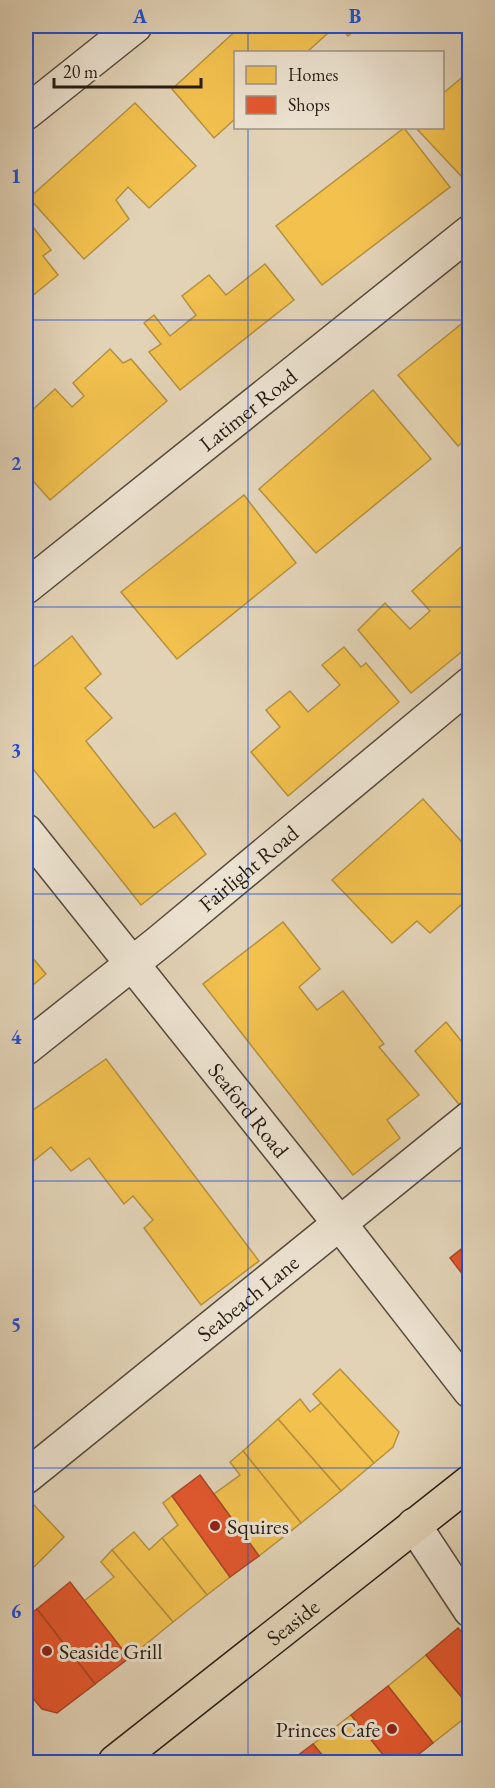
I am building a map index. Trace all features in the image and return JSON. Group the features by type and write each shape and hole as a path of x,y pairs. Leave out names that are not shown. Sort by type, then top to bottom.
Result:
{"main road":[{"name":"Seaside","path":"115,1762 470,1482"}],"street":[{"path":"26,112 135,26"},
{"name":"Latimer Road","path":"26,587 470,232"},
{"name":"Fairlight Road","path":"26,1048 470,684"},
{"name":"Seaford Road","path":"26,831 340,1224 470,1391"},
{"name":"Seabeach Lane","path":"26,1477 470,1118"},
{"path":"414,1525 470,1610"}],"building: Homes":[{"path":"241,26 320,26 328,33 308,51 234,51 234,120 214,138 172,89"},
{"path":"339,26 360,26 348,36"},
{"path":"470,71 470,171 462,177 417,129 444,129 444,92"},
{"path":"135,103 196,166 149,208 128,187 116,200 129,219 84,259 29,198"},
{"path":"403,129 450,187 322,285 276,226"},
{"path":"26,218 51,250 43,256 58,275 26,301"},
{"path":"265,264 294,300 180,390 149,352 161,344 144,323 154,315 170,336 196,315 182,296 209,275 226,295"},
{"path":"470,317 470,436 458,446 398,375"},
{"path":"110,349 123,363 131,359 167,401 50,500 26,473 26,416 55,389 72,407 84,396 73,383"},
{"path":"373,390 431,459 316,553 259,489"},
{"path":"244,495 296,563 177,659 121,592"},
{"path":"470,539 470,645 411,693 358,630 385,603 410,629 430,611 412,591"},
{"path":"72,636 101,674 85,688 112,718 86,741 154,828 175,813 206,854 141,905 26,760 26,673"},
{"path":"344,647 361,667 366,663 399,702 288,796 251,752 280,727 266,710 290,691 308,712 340,685 322,665"},
{"path":"423,799 470,851 470,897 430,933 417,921 392,943 332,880"},
{"path":"283,922 320,969 299,987 317,1010 343,991 384,1044 379,1047 419,1095 387,1120 400,1138 353,1175 203,984"},
{"path":"26,950 46,974 26,991"},
{"path":"446,1022 470,1052 470,1110 466,1113 415,1051"},
{"path":"106,1059 259,1261 201,1305 144,1228 153,1220 133,1196 124,1204 89,1158 71,1171 51,1147 26,1167 26,1115"},
{"path":"340,1369 399,1432 393,1447 374,1463 313,1394"},
{"path":"300,1399 310,1412 321,1403 374,1463 341,1491 278,1419"},
{"path":"278,1419 341,1491 301,1523 243,1451"},
{"path":"243,1451 301,1523 259,1556 214,1494 240,1475 230,1462"},
{"path":"172,1496 230,1577 207,1595 162,1538 178,1525 163,1503"},
{"path":"33,1504 64,1537 26,1575 26,1510"},
{"path":"134,1532 149,1550 162,1538 207,1595 173,1622 112,1550"},
{"path":"112,1550 173,1622 129,1658 84,1601 114,1577 101,1562"},
{"path":"426,1655 470,1707 470,1714 433,1743 388,1686"},
{"path":"351,1715 389,1762 328,1762 313,1744"}],"building: Shops":[{"path":"470,1242 470,1284 450,1258"},
{"name":"Squires","path":"200,1475 259,1556 230,1577 172,1496"},
{"path":"70,1582 129,1658 95,1684 37,1609"},
{"name":"Seaside Grill","path":"37,1609 95,1684 57,1713 42,1709 26,1690 26,1617"},
{"path":"458,1628 470,1641 470,1707 426,1655"},
{"name":"Princes Cafe","path":"388,1686 433,1743 409,1762 389,1762 351,1715"},
{"path":"313,1744 328,1762 289,1762"}],"place":[{"name":"Squires","path":"215,1526"},
{"name":"Seaside Grill","path":"47,1651"},
{"name":"Princes Cafe","path":"392,1729"}]}
